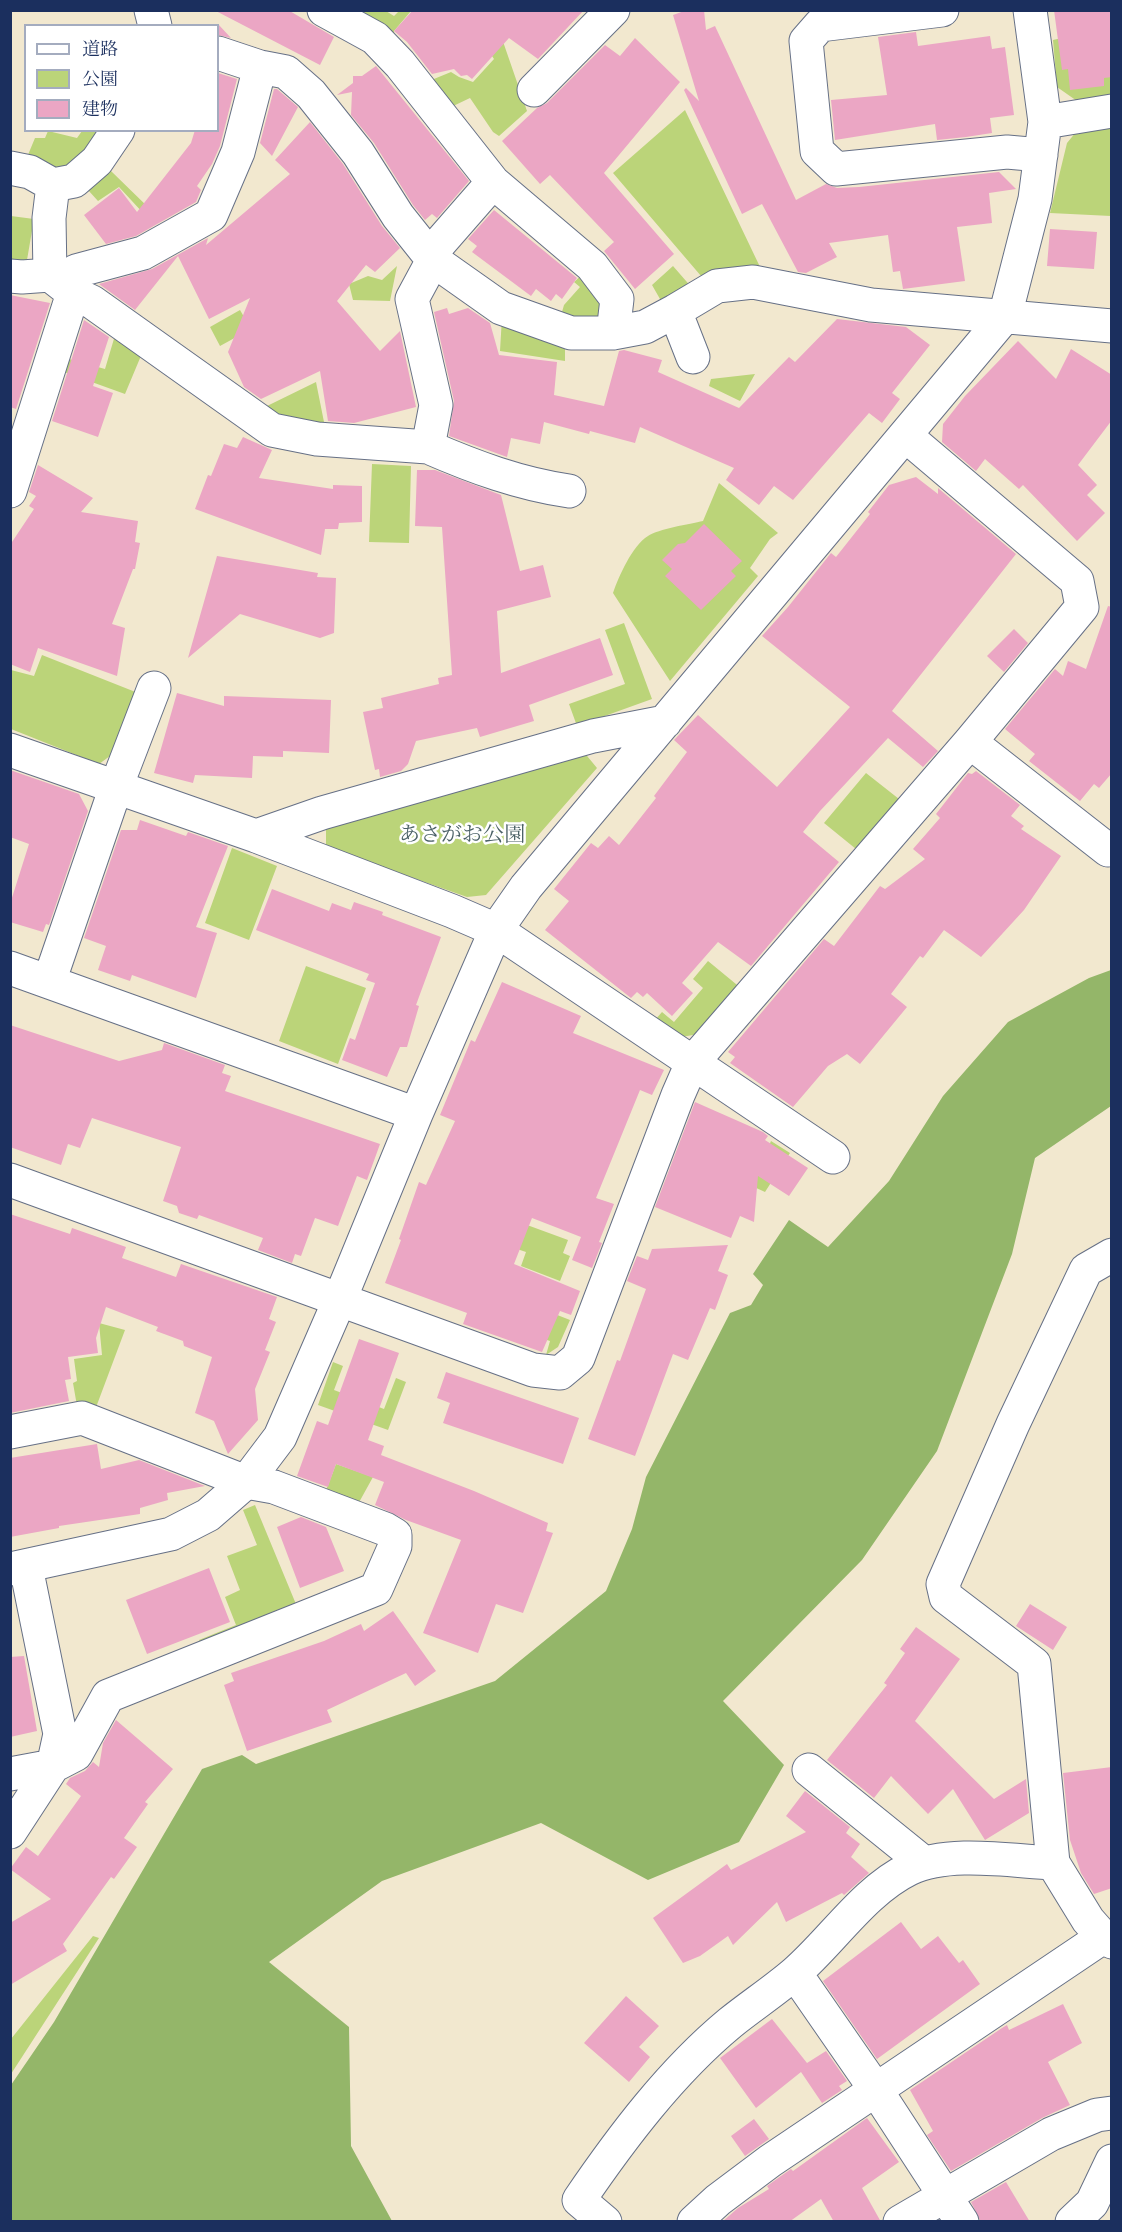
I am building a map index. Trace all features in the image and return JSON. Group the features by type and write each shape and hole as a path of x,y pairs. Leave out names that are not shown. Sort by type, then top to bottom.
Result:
{"street":[{"path":"324,10 375,38 400,64 493,182 592,266 617,298 613,333"},
{"path":"534,90 613,10"},
{"path":"942,10 820,25 806,41 818,151 836,169 1007,152 1041,155"},
{"path":"10,1832 53,1766 60,1734 18,1568 171,1534 208,1515 246,1482 280,1437 496,930 526,887 1005,316 1035,199 1045,122 1030,10"},
{"path":"219,53 260,68 286,72 311,94 358,153 398,216 433,260 501,308 572,333 613,333 645,327 717,285 753,282 871,305 1112,326"},
{"path":"62,284 76,271 143,254 211,215 238,152 260,68"},
{"path":"1045,122 1112,111"},
{"path":"10,168 30,172 53,184 74,181 98,161 117,132"},
{"path":"428,447 436,405 412,299 433,260 438,245 493,182"},
{"path":"10,491 62,284 49,218 53,184"},
{"path":"10,276 62,284 92,302 272,430 317,439 428,447 471,466 538,486 569,491"},
{"path":"675,311 693,357"},
{"path":"10,1180 533,1370 560,1373 578,1359 692,1063 970,742 1082,608 1077,581 906,436"},
{"path":"49,982 116,788 154,688"},
{"path":"256,836 321,813 593,736 665,722"},
{"path":"970,742 1108,850"},
{"path":"10,750 256,836 496,930 833,1157"},
{"path":"10,968 416,1114"},
{"path":"694,2222 718,2200 770,2161 1107,1940 1088,1920 1053,1863 1034,1664 946,1597 943,1584 1012,1424 1086,1270 1112,1255"},
{"path":"10,1432 82,1418 246,1482 274,1487 385,1529 395,1535 395,1546 375,1589 108,1696 76,1754 53,1766 10,1774"},
{"path":"808,1770 924,1863"},
{"path":"606,2222 579,2200 636,2120 695,2056 729,2024 795,1973 868,1899 908,1869 924,1863 951,1859 977,1859 1053,1863"},
{"path":"795,1973 876,2090 954,2209"},
{"path":"900,2222 954,2209 1051,2134 1097,2115 1112,2112"},
{"path":"1092,2212 1112,2161"}],"green space":[{"path":"343,11 386,11 394,16 399,11 411,11 394,31 396,46"},
{"path":"1111,27 1111,97 1077,101 1057,87 1053,40"},
{"path":"499,30 527,111 499,136 493,132 470,98 449,108 429,81 451,72 473,82 494,59 490,53"},
{"path":"685,110 761,269 707,283 613,173"},
{"path":"1111,126 1111,216 1050,213 1067,143 1076,132"},
{"path":"48,132 77,138 81,132 106,132 58,173 25,162 35,138 45,138"},
{"path":"111,171 151,210 144,214 119,187 98,201 88,190"},
{"path":"10,210 11,216 34,219 27,260 10,266"},
{"path":"397,266 390,301 353,300 349,284 368,276 382,280"},
{"path":"673,266 693,289 664,306 652,285"},
{"path":"584,273 604,294 598,324 560,319 564,305 580,287 574,282"},
{"path":"240,310 251,329 220,346 210,327"},
{"path":"502,317 565,344 565,361 500,351"},
{"path":"116,332 143,351 125,394 64,372 69,359 105,369"},
{"path":"755,374 740,401 709,386 711,379"},
{"path":"316,382 326,432 275,422 267,406"},
{"path":"372,464 411,466 409,543 369,542"},
{"path":"719,483 778,533 770,539 750,568 758,576 670,681 613,593 627,562 642,541 659,531 703,521"},
{"path":"624,623 652,699 577,726 569,704 625,684 605,630"},
{"path":"42,655 138,693 110,756 99,764 11,729 11,670 34,676"},
{"name":"あさがお公園","path":"578,745 597,768 486,895 467,897 326,847 326,820"},
{"path":"866,773 899,799 856,849 824,823"},
{"path":"232,848 277,866 249,940 205,923"},
{"path":"708,961 742,989 704,1033 676,1038 655,1020 662,1012 674,1022 703,988 693,979"},
{"path":"306,966 366,988 338,1064 279,1041"},
{"path":"1111,970 1111,1106 1035,1158 1012,1254 937,1451 862,1560 723,1701 784,1765 739,1842 648,1880 541,1823 382,1881 269,1962 349,2027 351,2146 392,2221 11,2221 11,2085 54,2022 202,1769 242,1755 256,1764 495,1681 606,1591 632,1529 646,1477 730,1313 751,1305 763,1285 753,1274 789,1220 828,1247 889,1181 943,1096 1008,1022 1089,978"},
{"path":"771,1141 790,1153 765,1192 752,1186"},
{"path":"508,1218 568,1240 563,1253 570,1256 560,1281 521,1266 526,1252 517,1249"},
{"path":"537,1307 570,1320 558,1347 546,1355 550,1341 544,1339"},
{"path":"99,1323 125,1330 95,1410 77,1406 73,1383 77,1381 74,1359 102,1355"},
{"path":"333,1362 343,1366 334,1390 384,1409 396,1378 406,1382 388,1430 318,1405"},
{"path":"336,1464 373,1477 357,1506 325,1493"},
{"path":"255,1505 298,1609 202,1648 199,1640 236,1625 225,1597 240,1590 227,1556 257,1545 243,1510"},
{"path":"93,1936 99,1938 11,2074 11,2039"}],"building":[{"path":"214,10 288,10 334,37 320,65"},
{"path":"413,10 584,10 538,59 509,38 472,79 467,75 461,76 454,69 432,74 407,42 394,31"},
{"path":"687,10 704,10 706,30 715,26 796,200 826,184 837,188 859,187 999,172 1016,189 989,193 992,223 957,227 965,281 903,289 900,271 893,272 888,235 829,243 837,257 806,273 798,272 762,204 742,214 684,90 686,88 699,101 673,15"},
{"path":"1054,10 1112,10 1112,77 1104,78 1104,86 1070,90 1068,69 1062,70"},
{"path":"219,25 231,38 219,35"},
{"path":"916,32 918,46 990,36 992,49 1005,47 1014,115 990,118 992,133 966,137 937,140 935,124 835,140 831,100 887,95 878,37"},
{"path":"635,38 680,82 604,173 674,254 635,289 604,251 614,242 550,175 540,184 502,141 537,108 547,103 605,45 620,56"},
{"path":"376,66 469,181 437,218 432,214 425,220 374,143 351,115 352,92 337,95 353,83 353,76 362,76"},
{"path":"219,73 237,79 220,146 212,164 197,186 201,190 196,202 136,236 106,244 84,215 119,188 137,212 191,143 194,132 219,132"},
{"path":"274,89 298,107 272,156 260,143"},
{"path":"310,122 343,164 382,226 400,248 375,272 366,265 337,301 380,351 400,331 416,407 354,423 328,421 320,371 261,399 244,387 228,352 250,298 209,319 178,256 135,310 99,284 152,269 208,238 206,245 290,174 275,160"},
{"path":"494,210 577,278 562,299 556,294 551,301 536,289 531,296 472,252 477,246 468,239"},
{"path":"1050,229 1097,232 1094,269 1047,266"},
{"path":"10,295 50,303 16,409 10,407"},
{"path":"447,308 449,314 468,308 490,323 499,355 557,362 554,395 604,406 619,351 624,350 662,360 658,372 739,408 789,357 795,362 837,319 906,327 930,345 892,393 900,399 882,423 869,413 793,500 774,486 759,505 726,480 734,468 640,427 635,443 544,422 540,444 511,438 507,457 449,436 454,401 434,312"},
{"path":"84,320 109,337 93,386 113,393 98,437 52,421"},
{"path":"1018,341 1056,379 1071,349 1112,375 1112,420 1078,465 1097,485 1087,495 1105,513 1077,541 1023,485 1019,489 985,459 976,471 942,442 943,424 965,396"},
{"path":"243,437 272,450 259,478 333,489 333,485 362,486 362,522 339,523 338,529 325,529 321,555 195,509 208,475 211,476 224,444 237,448"},
{"path":"38,465 93,498 81,512 138,521 135,542 140,543 135,569 133,569 112,624 125,628 117,676 38,648 30,672 10,664 10,545 34,509 29,506 36,496 29,492"},
{"path":"417,470 435,470 501,495 520,571 543,565 551,597 497,611 501,673 600,638 613,675 529,705 534,721 480,737 477,728 416,741 408,764 401,771 380,777 379,769 375,770 363,712 383,708 381,698 439,684 438,678 452,675 442,527 415,526"},
{"path":"916,477 938,494 938,488 1016,554 892,711 938,751 923,767 888,738 820,811 803,832 839,862 751,966 718,942 682,983 693,993 672,1016 647,993 643,997 637,992 631,998 545,930 569,901 554,889 591,843 598,848 609,836 619,845 656,798 654,796 687,752 674,740 698,715 777,787 850,707 762,636 831,553 836,557 870,514 868,512 889,485"},
{"path":"704,524 742,561 731,571 736,576 701,610 665,576 672,569 662,560 678,544 685,543"},
{"path":"217,556 318,573 317,577 336,578 334,633 320,638 240,614 188,658"},
{"path":"1108,606 1112,607 1112,773 1099,788 1094,784 1080,801 1029,761 1035,754 1005,729 1055,669 1063,676 1068,661 1086,669"},
{"path":"1014,629 1028,643 1004,672 987,656"},
{"path":"177,693 224,706 224,696 331,700 329,753 283,751 283,757 253,756 252,778 195,775 193,783 154,773"},
{"path":"10,770 79,794 88,811 49,925 46,924 43,932 10,922 10,904 29,844 10,837"},
{"path":"976,771 1020,805 1011,816 1024,826 1021,829 1061,856 1024,910 981,957 944,930 923,958 920,956 891,994 907,1007 860,1064 847,1054 828,1066 793,1107 730,1063 735,1057 728,1052 824,939 834,946 880,886 885,889 925,859 913,849 940,818 936,814 968,773 972,774"},
{"path":"140,820 186,836 188,832 228,846 196,927 217,933 196,998 132,975 130,981 98,970 106,946 84,938 121,830 137,830"},
{"path":"272,889 329,911 332,903 351,910 354,902 441,937 416,1005 419,1006 407,1047 400,1047 387,1077 342,1060 350,1038 355,1040 375,983 366,980 369,974 256,930"},
{"path":"502,982 581,1016 573,1033 664,1070 652,1095 640,1090 596,1198 614,1204 599,1242 602,1243 592,1268 572,1260 581,1237 532,1218 514,1264 580,1291 571,1315 560,1311 542,1352 463,1324 467,1313 385,1283 419,1182 426,1185 455,1121 440,1115 471,1040 475,1042"},
{"path":"10,1025 119,1061 162,1050 164,1043 225,1065 222,1073 231,1076 225,1091 380,1144 367,1180 357,1176 338,1226 315,1218 301,1256 295,1254 292,1263 258,1250 263,1238 199,1215 197,1219 179,1213 177,1206 163,1201 181,1147 92,1118 80,1148 68,1144 61,1165 10,1147"},
{"path":"695,1102 763,1132 768,1136 765,1140 808,1168 789,1196 758,1176 754,1222 740,1216 731,1238 655,1207"},
{"path":"10,1214 70,1234 72,1228 126,1247 122,1258 176,1277 181,1264 277,1297 269,1319 276,1322 265,1350 270,1352 255,1389 258,1420 228,1454 214,1421 195,1413 212,1357 184,1346 183,1341 156,1331 158,1327 106,1307 96,1338 98,1353 68,1357 71,1379 65,1380 69,1401 10,1413"},
{"path":"728,1245 718,1271 728,1275 715,1310 710,1308 688,1360 673,1354 635,1456 588,1439 646,1289 627,1281 637,1256 648,1260 652,1249"},
{"path":"359,1339 399,1353 368,1440 384,1446 381,1455 548,1523 546,1531 553,1533 523,1613 496,1604 478,1653 423,1633 461,1540 406,1520 375,1505 384,1482 336,1464 328,1487 297,1476 317,1421 328,1425"},
{"path":"446,1372 579,1418 563,1464 443,1423 450,1403 437,1398"},
{"path":"97,1444 101,1469 139,1460 205,1486 167,1493 168,1500 140,1508 140,1514 59,1526 59,1528 10,1537 10,1458"},
{"path":"301,1517 326,1527 344,1571 300,1588 277,1527"},
{"path":"209,1568 230,1622 147,1654 126,1600"},
{"path":"1030,1604 1067,1627 1053,1650 1016,1626"},
{"path":"393,1611 436,1671 415,1686 406,1673 327,1710 332,1722 247,1751 224,1685 234,1681 231,1673 324,1641 361,1624 364,1631"},
{"path":"916,1627 960,1659 915,1721 994,1799 1026,1779 1029,1813 985,1840 953,1789 928,1814 891,1776 874,1798 827,1760 887,1685 884,1683 905,1653 900,1649"},
{"path":"24,1656 37,1731 10,1737 10,1657"},
{"path":"116,1720 173,1769 145,1802 148,1804 124,1838 137,1847 114,1879 111,1877 63,1944 67,1951 10,1985 10,1923 51,1899 10,1869 26,1847 38,1856 81,1796 66,1784 70,1778 85,1771 93,1762 99,1767 103,1743"},
{"path":"1112,1767 1112,1888 1094,1894 1081,1873 1070,1840 1063,1773"},
{"path":"805,1791 850,1827 846,1833 860,1844 851,1857 869,1873 844,1895 842,1893 786,1922 777,1902 733,1945 728,1936 700,1956 683,1963 653,1918 727,1864 731,1870 806,1832 786,1816"},
{"path":"901,1922 921,1949 938,1936 959,1963 963,1960 980,1984 877,2059 823,1981"},
{"path":"626,1996 659,2026 639,2047 650,2057 629,2082 584,2043"},
{"path":"1063,2004 1082,2043 1048,2062 1070,2105 1042,2118 951,2171 927,2135 933,2131 910,2090 1007,2025 1009,2030"},
{"path":"772,2019 807,2063 826,2051 847,2081 839,2086 842,2090 822,2103 801,2072 756,2108 720,2058"},
{"path":"867,2118 899,2162 862,2188 881,2222 834,2222 821,2199 789,2222 722,2222 738,2208 769,2189 767,2186 791,2169 793,2171"},
{"path":"754,2119 769,2139 745,2156 731,2136"},
{"path":"1006,2182 1030,2222 981,2222 971,2202"}]}
